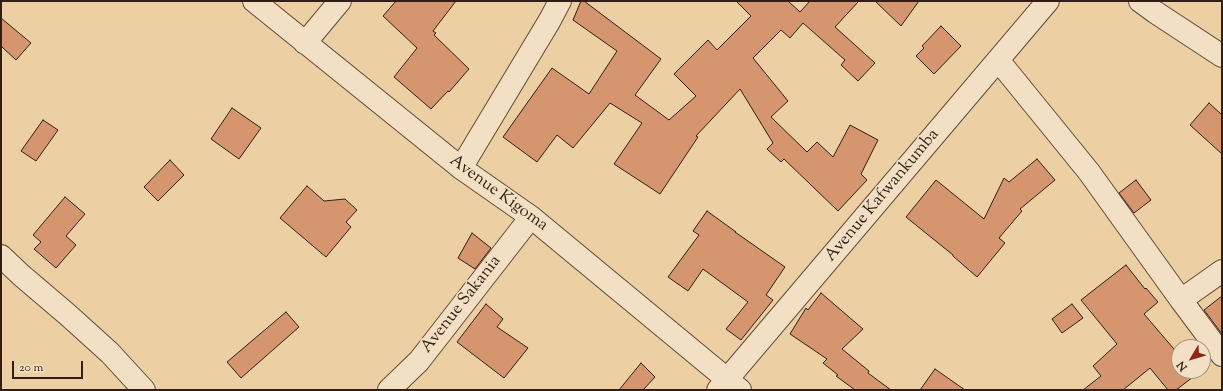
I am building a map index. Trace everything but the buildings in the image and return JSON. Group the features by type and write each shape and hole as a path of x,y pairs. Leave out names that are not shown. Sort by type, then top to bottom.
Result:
{"street":[{"name":"Avenue Kigoma","path":"254,1 461,168 531,217 728,386"},
{"path":"305,42 340,1"},
{"path":"461,168 560,1"},
{"name":"Avenue Kafwankumba","path":"728,386 1048,1"},
{"path":"1140,1 1222,56"},
{"path":"998,60 1093,177 1222,355"},
{"name":"Avenue Sakania","path":"389,390 419,361 531,217"},
{"path":"1,256 110,353 144,390"},
{"path":"1181,300 1222,271"}]}
